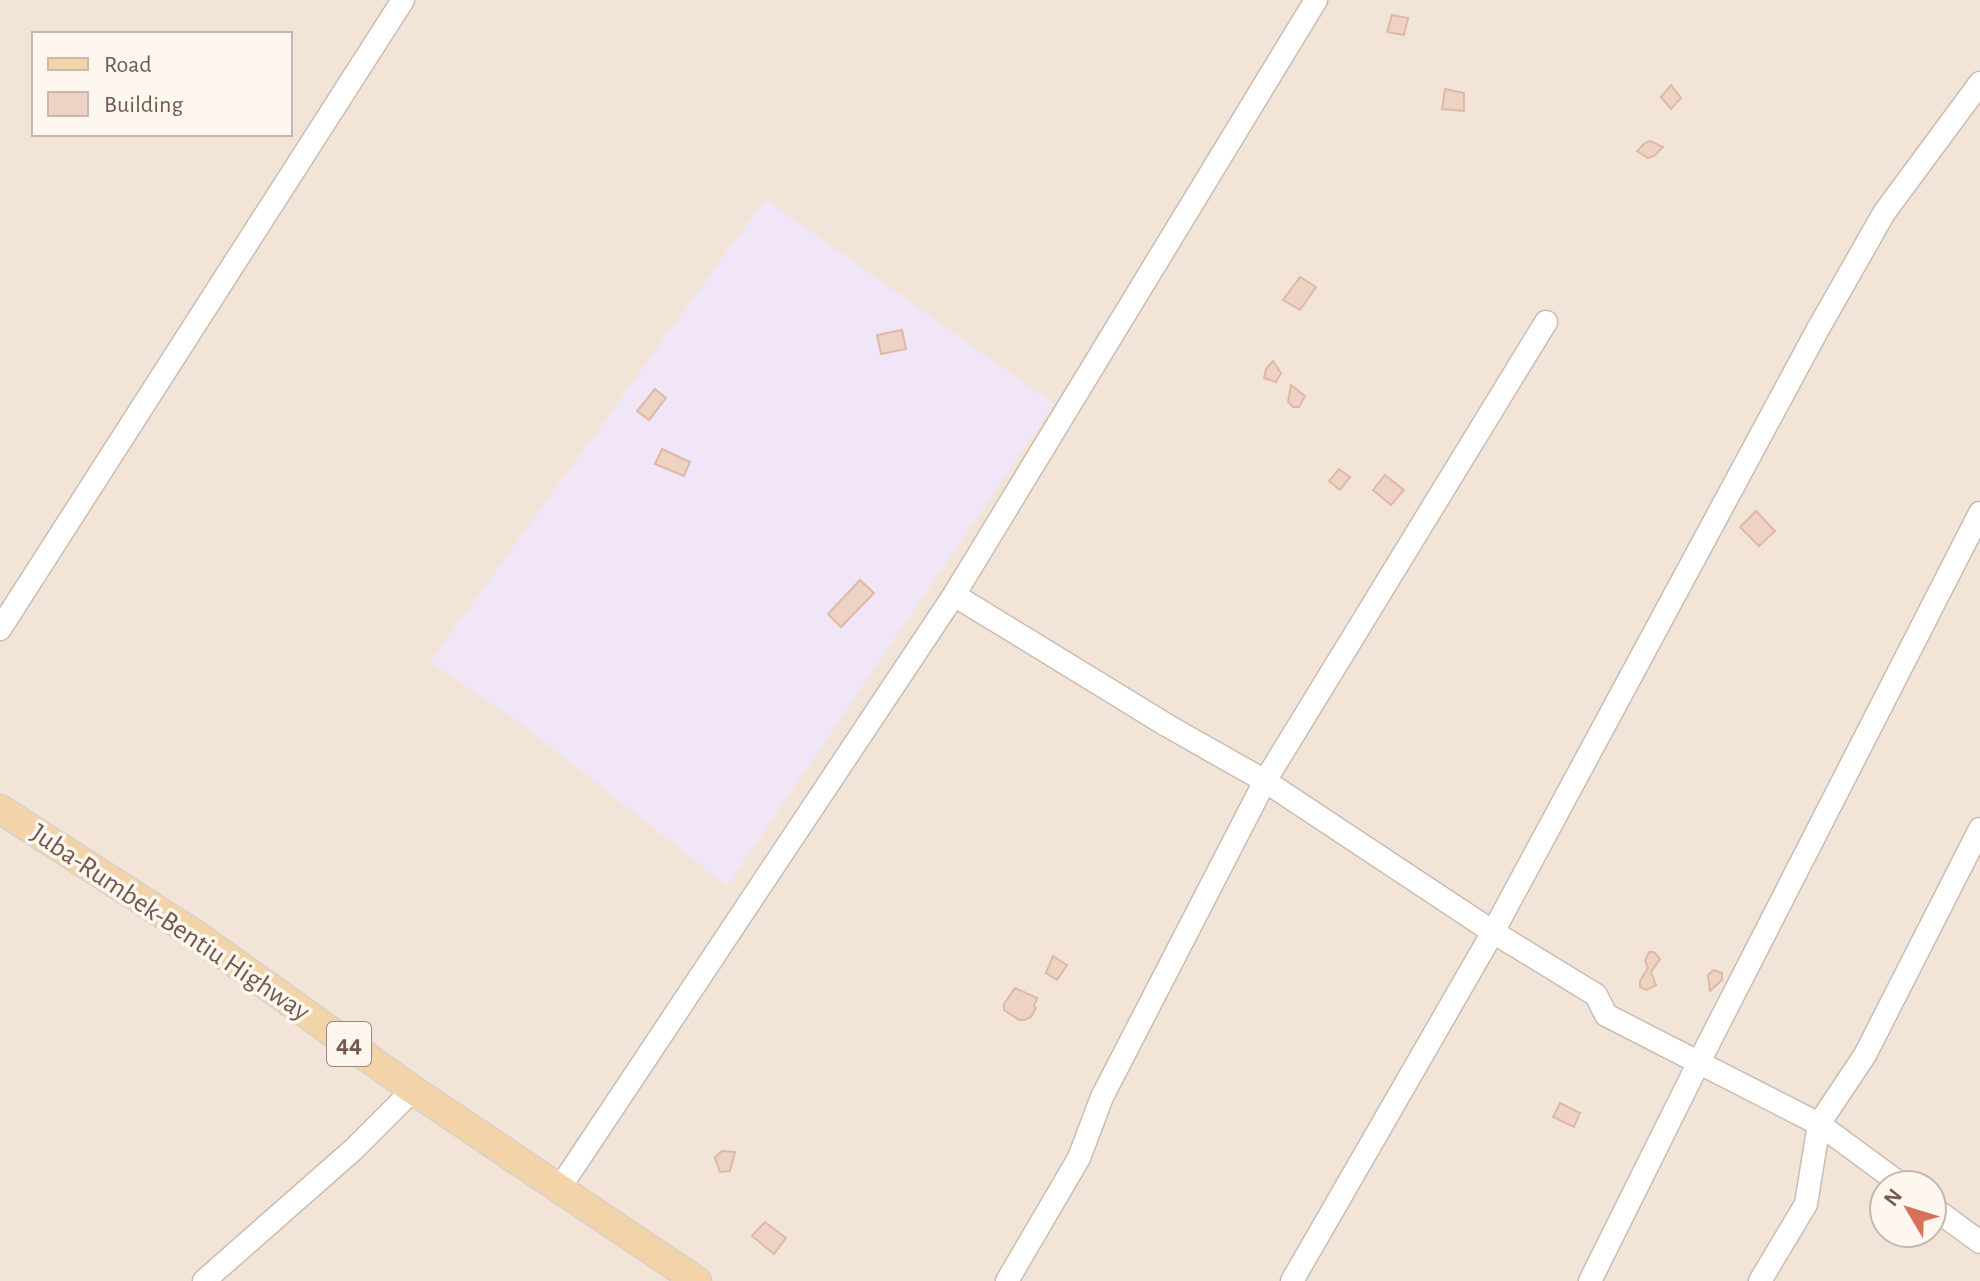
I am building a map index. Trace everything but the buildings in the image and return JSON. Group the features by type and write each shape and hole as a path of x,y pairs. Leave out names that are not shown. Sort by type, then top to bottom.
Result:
{"main road":[{"name":"Juba-Rumbek-Bentiu Highway","path":"0,809 199,937 413,1090 697,1281"}],"street":[{"path":"0,629 403,0"},
{"path":"559,1189 954,595 1316,0"},
{"path":"1292,1281 1493,932 1818,329 1877,226 1980,83"},
{"path":"1007,1281 1079,1158 1102,1097 1265,781 1546,322"},
{"path":"1590,1281 1980,513"},
{"path":"954,595 1168,726 1265,781 1493,932 1596,995 1606,1015 1819,1124 1880,1169"},
{"path":"1760,1281 1806,1204 1819,1124 1865,1055 1980,829"},
{"path":"204,1281 354,1149 413,1090"},
{"path":"1948,1219 1980,1242"}],"shaded area":[{"path":"0,0 1980,0 1980,1281 0,1281"},
{"path":"765,199 1054,404 727,886 524,726 430,662"}]}
